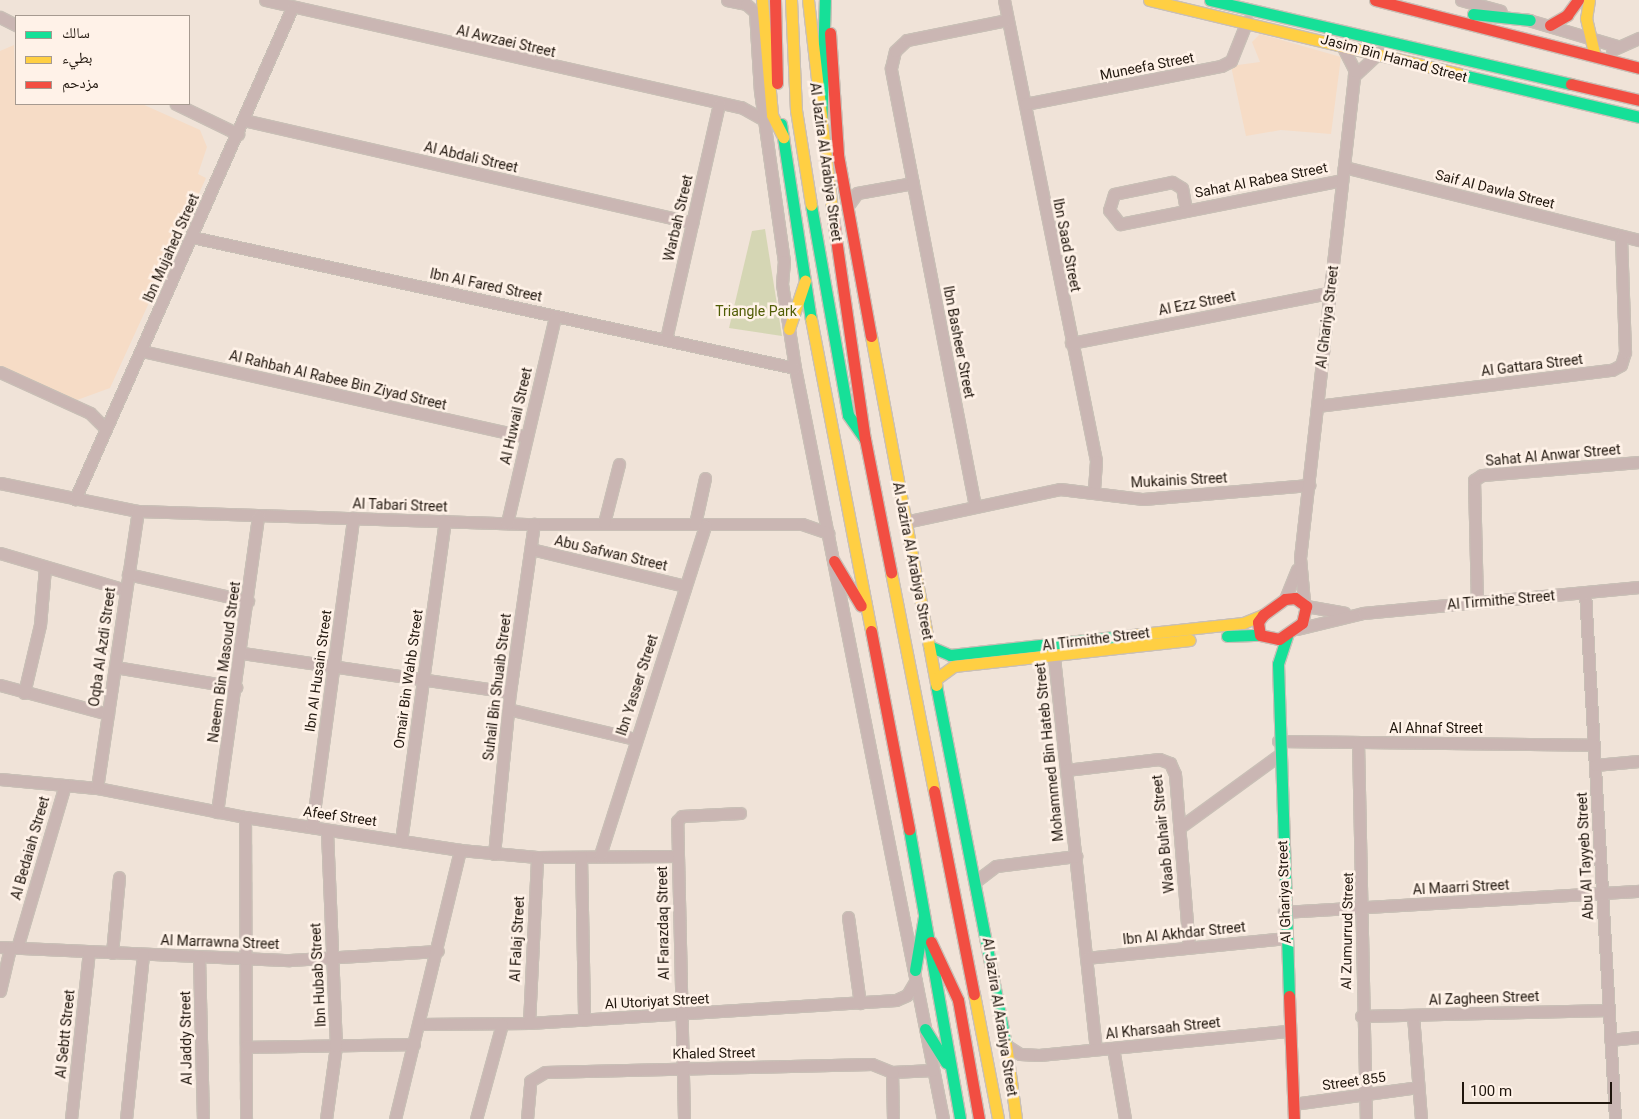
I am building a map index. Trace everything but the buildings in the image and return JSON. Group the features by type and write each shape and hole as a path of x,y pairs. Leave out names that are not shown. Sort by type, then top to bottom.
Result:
{"main road":[{"path":"762,0 772,115 782,137"},
{"path":"775,0 782,137 868,617 932,942 951,1072 960,1119"},
{"path":"791,0 796,110 836,356 848,415 865,439"},
{"name":"Al Jazira Al Arabiya Street","path":"808,0 821,131 865,439 932,788 971,972 998,1119"},
{"path":"821,131 825,0"},
{"name":"Al Jazira Al Arabiya Street","path":"832,0 836,142 924,625 976,881 1016,1119"},
{"name":"Jasim Bin Hamad Street","path":"1149,0 1436,66 1639,117"},
{"name":"Jasim Bin Hamad Street","path":"1210,0 1475,64 1639,100"},
{"path":"1375,0 1639,68"},
{"path":"1550,25 1567,15 1578,0"},
{"path":"1589,0 1586,18 1598,57"},
{"path":"1441,16 1463,12 1530,20"},
{"path":"1290,19 1306,35"},
{"path":"1436,66 1475,64"},
{"path":"835,225 855,245"},
{"path":"789,329 806,279"},
{"path":"834,561 868,617"},
{"path":"893,590 924,625"},
{"path":"1285,599 1305,604"},
{"name":"Al Tirmithe Street","path":"936,679 954,666 1243,623 1263,615 1285,599"},
{"name":"Al Ghariya Street","path":"1294,1119 1278,755 1278,664 1291,633 1305,619 1305,604"},
{"path":"1263,615 1258,622 1264,637"},
{"name":"Al Tirmithe Street","path":"929,646 950,655 1264,637 1291,633"},
{"name":"Al Ghariya Street","path":"1264,637 1278,664"},
{"path":"932,788 940,705"},
{"path":"915,975 925,912"},
{"path":"932,942 958,1000 979,1119"},
{"path":"971,972 1001,1023"},
{"path":"923,1024 951,1072"},
{"path":"1009,1119 1012,1094"}],"street":[{"name":"Al Awzaei Street","path":"265,0 292,8 719,104 741,107 764,120"},
{"path":"727,0 751,6 756,22 760,91 795,368 943,1119"},
{"path":"1460,0 1617,46"},
{"name":"Ibn Saad Street","path":"1005,1 1007,20 1096,461 1094,492"},
{"name":"Ibn Mujahed Street","path":"75,499 105,428 142,351 238,134 292,8"},
{"path":"0,17 15,25"},
{"name":"Ibn Basheer Street","path":"975,506 891,68 895,51 907,40 1007,20"},
{"name":"Muneefa Street","path":"1025,104 1221,66 1231,61 1247,21"},
{"path":"1598,57 1617,46 1639,38"},
{"name":"Al Ghariya Street","path":"1305,604 1300,558 1354,76 1354,62 1340,44"},
{"path":"1354,76 1379,53"},
{"path":"741,107 760,91"},
{"name":"Warbah Street","path":"666,339 719,104"},
{"path":"178,105 238,134"},
{"name":"Al Abdali Street","path":"244,120 692,223"},
{"name":"Saif Al Dawla Street","path":"1344,167 1639,240"},
{"name":"Sahat Al Rabea Street","path":"1186,210 1182,188 1172,182 1114,194 1109,210 1120,224 1342,180"},
{"path":"847,207 862,191 913,183"},
{"name":"Al Gattara Street","path":"1317,406 1612,370 1621,365 1625,352 1621,236"},
{"name":"Ibn Al Fared Street","path":"192,237 555,316 774,361 795,368"},
{"name":"Al Ezz Street","path":"1071,343 1330,293"},
{"name":"Al Huwail Street","path":"507,523 555,316"},
{"path":"774,361 792,346"},
{"name":"Al Rahbah Al Rabee Bin Ziyad Street","path":"142,351 527,437"},
{"path":"0,372 90,412 105,428"},
{"path":"90,412 114,409"},
{"name":"Sahat Al Anwar Street","path":"1477,603 1474,480 1482,475 1639,462"},
{"path":"604,523 619,464"},
{"name":"Ibn Yasser Street","path":"600,856 635,739 685,586 700,524 705,478"},
{"name":"Al Tabari Street","path":"0,483 138,511 534,524 802,524 828,533"},
{"name":"Mukainis Street","path":"905,522 1060,489 1143,499 1308,485"},
{"name":"Oqba Al Azdi Street","path":"97,788 138,511"},
{"path":"802,524 824,511"},
{"name":"Naeem Bin Masoud Street","path":"217,812 242,652 258,516"},
{"name":"Ibn Al Husain Street","path":"312,827 353,518"},
{"name":"Omair Bin Wahb Street","path":"401,841 445,521"},
{"name":"Suhail Bin Shuaib Street","path":"494,854 510,692 534,524"},
{"name":"Abu Safwan Street","path":"531,549 685,586"},
{"path":"0,553 45,568 126,590"},
{"name":"Al Ghariya Street","path":"1285,599 1300,558"},
{"path":"24,693 40,625 45,568"},
{"path":"128,574 248,601"},
{"name":"Al Tirmithe Street","path":"1291,633 1363,613 1639,587"},
{"name":"Abu Al Tayyeb Street","path":"1585,592 1615,1119"},
{"name":"Al Tirmithe Street","path":"1305,604 1363,613"},
{"name":"Mohammed Bin Hateb Street","path":"1053,650 1096,1049"},
{"path":"242,652 334,664 510,692"},
{"path":"114,667 236,687"},
{"path":"0,685 24,693 108,714"},
{"path":"508,709 635,739"},
{"name":"Al Ahnaf Street","path":"1278,742 1594,745"},
{"name":"Al Zumurrud Street","path":"1358,742 1362,907 1361,1016 1366,1119"},
{"path":"1179,828 1278,755"},
{"name":"Waab Buhair Street","path":"1066,770 1159,759 1170,763 1175,774 1189,948"},
{"path":"1594,765 1639,761"},
{"name":"Afeef Street","path":"0,779 97,788 245,818 494,854 537,858 677,856"},
{"name":"Al Bedaiah Street","path":"0,990 9,948 65,785"},
{"name":"Al Farazdaq Street","path":"684,1119 679,1015 676,828 682,816 740,813"},
{"path":"245,818 246,1119"},
{"name":"Ibn Hubab Street","path":"326,1119 336,1046 327,830"},
{"path":"394,1119 438,950 460,850"},
{"name":"Mohammed Bin Hateb Street","path":"976,881 996,866 1076,856"},
{"path":"581,857 584,1020"},
{"name":"Al Falaj Street","path":"529,1023 537,858"},
{"path":"112,953 120,877"},
{"name":"Al Maarri Street","path":"1284,912 1639,891"},
{"path":"848,918 860,1003"},
{"name":"Ibn Al Akhdar Street","path":"1086,958 1286,938"},
{"name":"Al Marrawna Street","path":"9,948 246,959 332,957 438,950"},
{"name":"Al Sebtt Street","path":"71,1119 89,952"},
{"path":"126,1119 143,954"},
{"name":"Al Jaddy Street","path":"199,957 203,1119"},
{"path":"896,1000 907,995 915,975"},
{"path":"896,1000 914,1008 923,1024"},
{"name":"Al Utoriyat Street","path":"419,1024 529,1023 896,1000"},
{"name":"Al Zagheen Street","path":"1361,1016 1608,1010"},
{"path":"1413,1015 1421,1119"},
{"path":"476,1119 502,1024"},
{"name":"Al Kharsaah Street","path":"1004,1044 1020,1054 1039,1055 1290,1031"},
{"path":"1610,1040 1639,1037"},
{"path":"246,1047 414,1044"},
{"path":"1113,1048 1125,1119"},
{"name":"Al Kharsaah Street","path":"1008,1074 1025,1060 1039,1055"},
{"name":"Khaled Street","path":"527,1119 527,1090 538,1074 682,1068 872,1064 892,1072"},
{"path":"893,1119 892,1072 933,1070"},
{"name":"Street 855","path":"1293,1104 1418,1087"}],"shaded area":[{"path":"1260,34 1341,57 1331,134 1281,130 1246,136 1231,66 1260,62 1252,42"},
{"path":"14,45 15,105 144,105 200,130 207,147 198,174 206,178 110,388 77,400 0,366 0,51"}],"green space":[{"name":"Triangle Park","path":"765,229 782,336 729,328 752,231"}],"traffic: fast":[{"path":"821,131 825,0"},
{"path":"1210,0 1571,84"},
{"path":"1473,14 1530,20"},
{"path":"1459,74 1639,117"},
{"path":"781,124 811,319"},
{"path":"811,205 848,415 865,439"},
{"path":"929,646 950,655 1132,635"},
{"path":"1227,636 1260,635"},
{"path":"1287,636 1278,664 1289,996"},
{"path":"936,685 1006,1044"},
{"path":"909,829 960,1119"},
{"path":"915,970 924,917"},
{"path":"925,1029 946,1063"}],"traffic: slow":[{"path":"762,0 772,115 783,137"},
{"path":"791,0 796,110 811,205"},
{"path":"808,0 832,211"},
{"path":"1149,0 1459,74"},
{"path":"1589,0 1586,18 1595,56"},
{"path":"789,329 805,281"},
{"path":"811,319 871,631"},
{"path":"871,336 936,685"},
{"path":"891,572 934,791"},
{"path":"1132,635 1243,623 1263,615"},
{"path":"936,679 954,666 1190,640"},
{"path":"974,994 998,1119"},
{"path":"1006,1044 1016,1119"}],"traffic: jam":[{"path":"775,0 777,83"},
{"path":"1375,0 1639,68"},
{"path":"1550,25 1567,15 1578,0"},
{"path":"830,33 838,155 871,336"},
{"path":"1571,84 1639,100"},
{"path":"832,211 865,439 891,572"},
{"path":"834,561 861,606"},
{"path":"1295,598 1306,606 1302,623 1279,639 1260,635 1258,622 1263,615 1285,599 1295,598"},
{"path":"871,631 909,829"},
{"path":"934,791 974,994"},
{"path":"931,942 958,1000 979,1119"},
{"path":"1289,996 1294,1119"}]}
